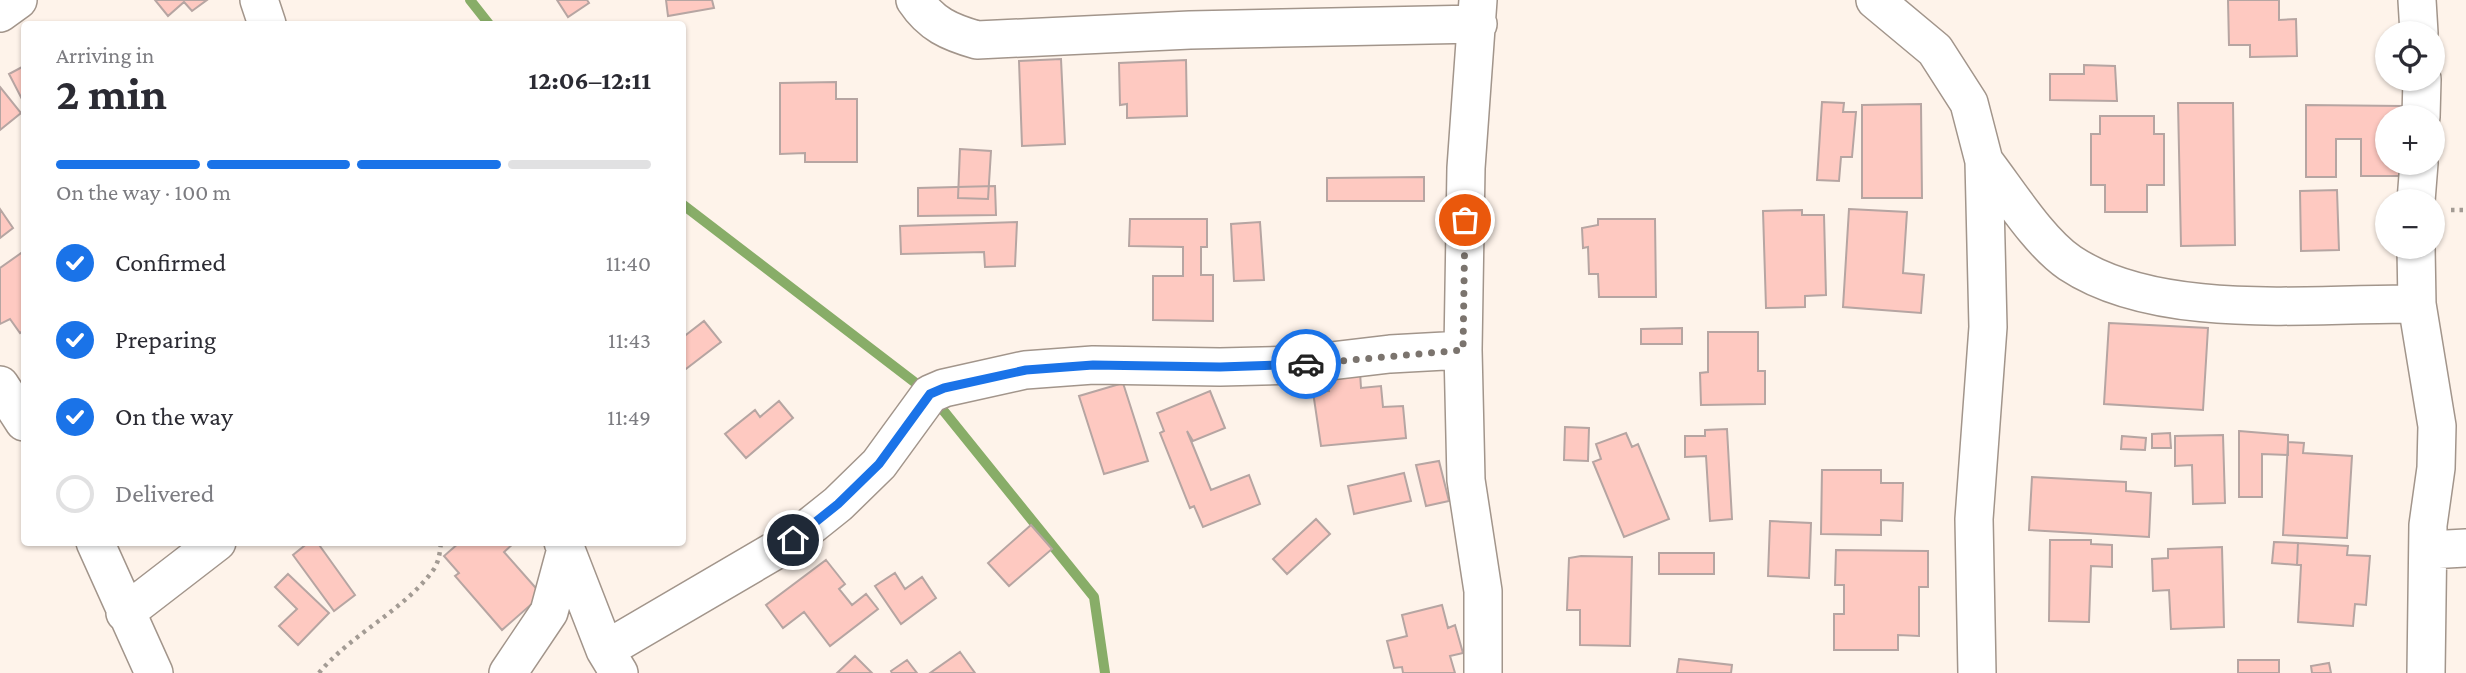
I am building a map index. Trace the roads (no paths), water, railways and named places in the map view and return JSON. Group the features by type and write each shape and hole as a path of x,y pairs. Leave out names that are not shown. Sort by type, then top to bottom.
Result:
{"street":[{"path":"0,13 18,0"},
{"path":"260,0 266,21"},
{"path":"915,0 926,17 948,32 976,40 1478,12 1466,168 1463,350 1466,480 1483,591 1483,673"},
{"path":"1875,0 1935,50 1969,103 1984,161 1988,327 1974,519 1977,673"},
{"path":"2417,0 2418,21"},
{"path":"1984,161 2049,243 2070,262 2107,281 2151,296 2232,306 2417,304"},
{"path":"2416,259 2417,304 2437,426 2429,550 2426,673"},
{"path":"565,546 612,661 793,540 838,504 879,464 930,394 944,388 1026,370 1093,365 1284,365 1463,350"},
{"path":"0,385 21,417"},
{"path":"98,546 125,613 154,673"},
{"path":"125,613 212,546"},
{"path":"508,673 549,612 565,546"},
{"path":"2429,550 2466,548"}],"waterway":[{"path":"470,0 487,21"},
{"path":"686,207 930,394 1094,597 1105,673"}]}
